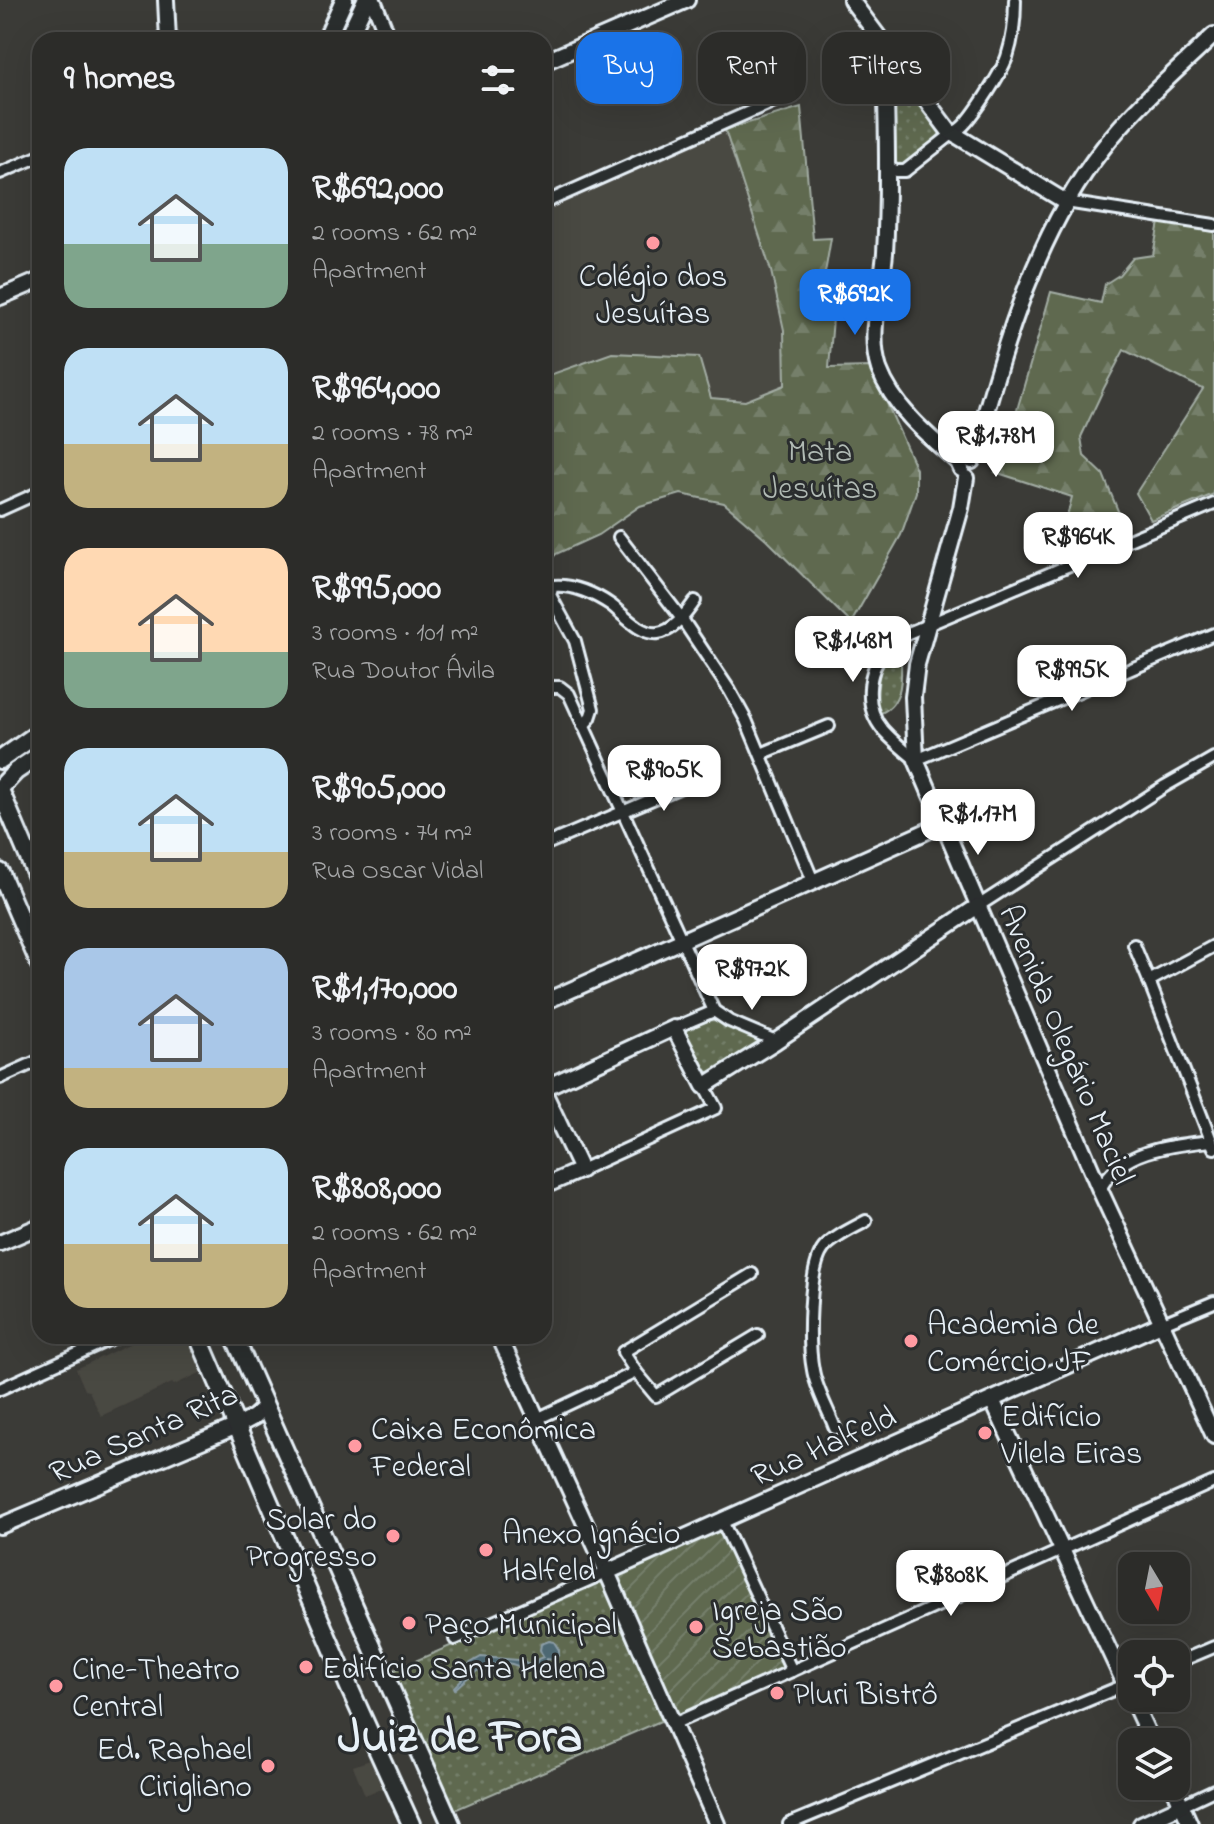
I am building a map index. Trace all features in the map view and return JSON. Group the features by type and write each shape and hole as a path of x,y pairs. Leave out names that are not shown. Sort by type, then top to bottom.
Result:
{"main road":[{"path":"330,32 344,0"},
{"path":"351,32 366,0"},
{"path":"0,760 32,738"},
{"path":"32,760 16,771 0,789 32,865"},
{"path":"0,872 32,946"},
{"path":"201,1344 411,1824"},
{"path":"237,1344 451,1824"}],"street":[{"path":"166,0 168,32"},
{"path":"373,0 386,32"},
{"path":"552,59 687,0"},
{"path":"851,0 875,32"},
{"path":"888,167 905,171 959,129 989,91 1000,72 1011,41 1015,0"},
{"name":"Avenida Olegário Maciel","path":"1214,35 1113,135 1066,202 1035,264 1022,295 967,469 961,508 917,664 913,697 916,760 1100,1190 1214,1436"},
{"path":"552,199 767,104"},
{"path":"886,104 888,167 884,256 874,335 878,365 883,379 919,426 967,469"},
{"path":"928,104 951,133 1066,202 1214,225"},
{"path":"0,173 32,159"},
{"path":"0,297 32,283"},
{"path":"0,510 32,496"},
{"path":"1214,504 906,634 886,650 873,670 869,689 872,711 881,729 916,760 1214,634"},
{"path":"619,537 682,619 730,691 761,754 813,881"},
{"path":"552,589 553,586 569,586 587,592 608,603 642,630 658,633 682,619 695,601"},
{"path":"552,599 575,641 593,709 583,726"},
{"path":"552,688 560,687 569,694 714,1011 729,1021 776,1041"},
{"path":"761,754 829,726"},
{"path":"704,1086 978,906 1214,758"},
{"path":"552,842 693,782"},
{"path":"552,998 943,824"},
{"path":"1100,1190 1105,1178 1119,1166 1142,1154 1178,1145 1212,1145 1134,945"},
{"path":"1149,981 1214,946"},
{"path":"552,1086 714,1011"},
{"path":"552,1183 716,1108 674,1028"},
{"path":"0,1078 32,1064"},
{"path":"552,1107 581,1170"},
{"path":"835,1428 813,1372 810,1332 814,1272 823,1249 866,1221"},
{"path":"0,1243 32,1229"},
{"path":"752,1274 623,1352 656,1396 758,1335"},
{"name":"Rua Halfeld","path":"455,1639 1214,1302"},
{"path":"0,1389 99,1344"},
{"path":"503,1344 717,1824"},
{"path":"537,1419 636,1372"},
{"path":"992,1400 1118,1661"},
{"name":"Rua Santa Rita","path":"0,1526 237,1426 265,1407"},
{"path":"673,1724 1214,1482"},
{"path":"722,1521 792,1671"},
{"path":"1190,1657 1214,1647"},
{"path":"789,1824 1118,1688"},
{"path":"1141,1824 1214,1790"},
{"path":"1180,1800 1190,1824"}],"shaded area":[{"name":"Colégio dos Jesuítas","path":"725,130 771,271 784,330 785,385 745,401 711,398 698,358 612,353 552,374 552,206"},
{"path":"129,1344 190,1344 202,1372 101,1416 76,1369"},
{"path":"370,1760 382,1788 365,1795 353,1766"}],"green space":[{"path":"891,104 921,104 942,132 905,163 895,164 892,158"},
{"name":"Mata Jesuítas","path":"801,107 813,239 831,238 818,314 833,318 829,368 871,367 916,469 916,492 901,535 851,623 766,539 724,503 681,494 640,506 598,535 552,558 552,374 612,353 699,357 711,398 745,401 785,385 784,330 771,271 725,130"},
{"path":"1159,222 1214,232 1214,494 1151,520 1136,493 1203,389 1124,350 1081,437 1084,456 1103,474 1129,538 1081,558 1065,524 1072,497 995,472 1017,410 1051,292 1101,303 1105,284 1119,275 1133,258 1153,255"},
{"path":"900,644 899,692 889,708 881,713 877,709 882,665"},
{"path":"711,1020 722,1021 769,1042 718,1074 711,1073 696,1060 683,1033"},
{"path":"721,1525 785,1668 679,1715 615,1572"},
{"path":"602,1581 663,1720 450,1812 387,1673"}],"water":[{"path":"554,1642 559,1654 555,1660 546,1659 541,1668 531,1670 505,1663 490,1665 454,1687 469,1664 481,1657 518,1660 534,1667 543,1657 541,1644"}],"place":[{"name":"Colégio dos Jesuítas","path":"653,243"},
{"name":"Academia de Comércio JF","path":"911,1341"},
{"name":"Edifício Vilela Eiras","path":"985,1433"},
{"name":"Caixa Econômica Federal","path":"355,1446"},
{"name":"Solar do Progresso","path":"393,1536"},
{"name":"Anexo Ignácio Halfeld","path":"486,1550"},
{"name":"Paço Municipal","path":"409,1623"},
{"name":"Igreja São Sebastião","path":"696,1627"},
{"name":"Edifício Santa Helena","path":"306,1667"},
{"name":"Cine-Theatro Central","path":"56,1686"},
{"name":"Pluri Bistrô","path":"777,1693"},
{"name":"Ed. Raphael Cirigliano","path":"268,1766"}],"district":[{"name":"Juiz de Fora","path":"460,1734"}]}
